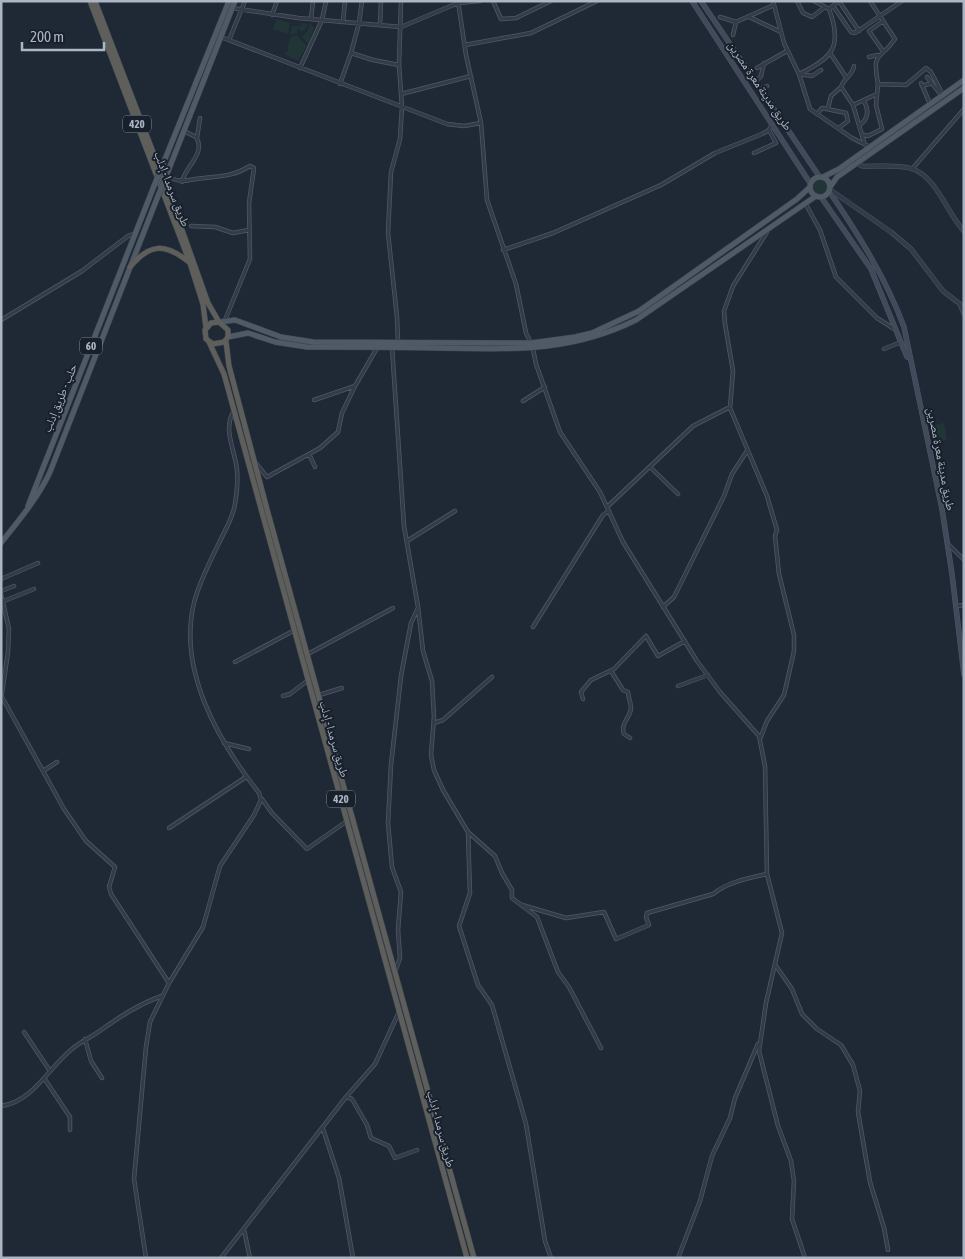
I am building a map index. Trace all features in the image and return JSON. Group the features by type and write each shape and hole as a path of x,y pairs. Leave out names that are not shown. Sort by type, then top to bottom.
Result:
{"highway":[{"name":"طريق سرمدا - إدلب","path":"90,1 190,263 204,307 206,330"},
{"name":"420","path":"94,1 208,303 221,321"},
{"path":"130,267 144,253 158,248 176,253 190,263"},
{"path":"221,321 227,328 227,338 218,345 209,342 206,337 206,330 210,323 221,321"},
{"name":"طريق سرمدا - إدلب","path":"227,338 229,366 254,462 374,891 467,1258"},
{"name":"طريق سرمدا - إدلب","path":"209,342 224,374 293,631 399,1011 413,1050 474,1258"},
{"path":"367,893 374,891"}],"main road":[{"path":"166,177 221,37 229,1"},
{"path":"196,101 189,99 226,15 235,1"},
{"name":"طريق مدينة معرة مصرين","path":"692,1 773,123 810,185"},
{"name":"طريق مدينة معرة مصرين","path":"701,1 821,177"},
{"path":"221,321 235,320 286,338 377,347 533,349 586,340 614,331 636,320 805,202 829,189 836,177 870,146 964,80"},
{"path":"227,338 248,333 294,345 398,342 531,343 592,333 639,311 797,199 810,185 821,177 855,161 964,88"},
{"name":"حلب - طريق إدلب","path":"28,506 189,99"},
{"name":"حلب - طريق إدلب","path":"1,543 28,506 38,496 50,472 166,177"},
{"path":"821,177 828,181 829,189"},
{"path":"810,185 811,192 818,196"},
{"name":"طريق مدينة معرة مصرين","path":"829,189 876,264 904,326 930,448 956,606 964,675"},
{"name":"طريق مدينة معرة مصرين","path":"818,196 871,269 912,367"},
{"path":"123,265 130,267"}],"street":[{"path":"229,40 244,1"},
{"path":"272,14 277,1"},
{"path":"311,19 313,1"},
{"path":"300,68 322,20 326,1"},
{"path":"343,22 345,1"},
{"path":"340,84 359,23 362,1"},
{"path":"380,1 380,25"},
{"path":"398,342 388,234 391,172 400,139 402,107 399,65 401,1"},
{"path":"232,8 311,19 401,27 458,2 480,1"},
{"path":"493,1 500,19 516,18 551,1"},
{"path":"465,45 531,33 597,1"},
{"path":"796,1 803,13 812,17 839,1 859,31"},
{"path":"799,74 823,61 830,53 836,38 836,27 827,8 814,1"},
{"path":"862,134 866,137 882,129 878,115 878,84 875,72 879,55 896,39 870,1"},
{"path":"833,6 852,32 859,31 902,1"},
{"path":"458,2 481,123 487,200 520,297 526,333 531,343"},
{"path":"720,17 736,22 774,3 787,51 799,74 810,109 840,127 852,138 870,146"},
{"path":"749,17 781,32"},
{"path":"883,21 869,32 883,51"},
{"path":"733,35 736,22"},
{"path":"221,37 451,125 464,126 481,123"},
{"path":"757,68 787,51"},
{"path":"351,53 372,60 399,65"},
{"path":"830,53 846,77"},
{"path":"869,57 879,55"},
{"path":"755,82 761,76 764,63"},
{"path":"828,109 831,96 841,87 846,77 853,72 854,66"},
{"path":"878,84 906,85 926,68 931,72 942,95"},
{"path":"799,74 812,76 821,70"},
{"path":"401,94 471,76"},
{"path":"927,77 942,95"},
{"path":"930,104 922,84 932,83"},
{"path":"760,90 767,86"},
{"path":"841,87 852,105 865,143"},
{"path":"852,105 877,94"},
{"path":"860,125 865,121 868,110 864,100"},
{"path":"817,114 822,108 846,114 848,121 840,127"},
{"path":"912,169 964,109"},
{"path":"182,182 184,174 196,157 199,143 197,138 200,118"},
{"path":"865,121 870,125"},
{"path":"503,250 553,233 661,185 715,154 742,144 769,130 773,123"},
{"path":"754,153 776,143 769,130"},
{"path":"184,131 197,138"},
{"path":"855,161 862,166 912,169 931,183 964,231"},
{"path":"166,177 182,182 227,177 250,166 253,167 249,202 251,250 249,264 221,321"},
{"path":"829,189 891,232 911,249 948,297 960,304 964,314"},
{"path":"805,202 820,230 836,277 877,318 897,331"},
{"path":"191,226 215,227 233,234 249,230"},
{"path":"760,740 767,721 784,695 794,651 794,635 779,574 777,530 767,496 730,407 733,371 724,311 733,286 769,227"},
{"path":"1,320 82,271 128,236 134,234"},
{"path":"884,349 902,342"},
{"path":"254,462 267,477 310,454 338,432 342,413 377,347"},
{"path":"392,347 401,500 423,651 432,681 434,723 431,755 434,770 468,832 495,856 512,890 512,898 537,917 558,972 564,979 601,1048"},
{"path":"533,349 536,364 546,387 560,432 608,509 623,542 685,641 708,675 745,718 760,740 765,766 767,874 782,933 759,1041 735,1098 730,1118 712,1156 700,1201 678,1258"},
{"path":"314,400 355,386"},
{"path":"523,401 546,387"},
{"path":"533,627 608,509 693,426 730,407"},
{"path":"234,411 229,420 228,433 237,469 235,508 195,600 191,630 192,654 197,678 223,743 270,811 307,849 347,821"},
{"path":"663,607 674,597 724,496 732,474 747,451"},
{"path":"310,454 315,467"},
{"path":"650,467 678,494"},
{"path":"407,541 455,511"},
{"path":"946,542 964,560"},
{"path":"1,579 38,564"},
{"path":"14,586 1,593 8,629 2,698 64,809 86,841 115,866 109,887 111,894 169,983"},
{"path":"4,601 34,589"},
{"path":"956,606 964,605"},
{"path":"395,972 400,958 398,930 401,892 392,867 388,823 391,765 401,676 411,623 418,607"},
{"path":"307,654 393,608"},
{"path":"236,662 293,631"},
{"path":"583,699 581,692 586,683 611,671 646,636 658,656 685,641"},
{"path":"611,671 623,690 628,692 631,701 630,716 622,729 624,734 630,738"},
{"path":"678,686 708,675"},
{"path":"434,723 443,720 492,677"},
{"path":"283,696 290,694 307,680"},
{"path":"318,695 342,688"},
{"path":"223,743 249,749"},
{"path":"43,771 57,762"},
{"path":"169,828 246,777"},
{"path":"146,1258 134,1180 150,1022 162,995 203,927 220,866 258,810 261,796"},
{"path":"468,832 470,893 460,926 478,985 492,1005 526,1124 545,1241 551,1258"},
{"path":"522,905 566,918 604,912 616,939 649,925 646,918 647,913 713,894 720,888 767,874"},
{"path":"776,966 792,989 802,1014 817,1029 841,1045 853,1066 860,1091 858,1107 864,1149 888,1250"},
{"path":"1,1106 21,1100 44,1078 57,1062 85,1039 141,1004 162,995"},
{"path":"221,1258 346,1097 375,1064 399,1011"},
{"path":"24,1032 50,1071"},
{"path":"85,1039 92,1061 102,1078"},
{"path":"759,1041 759,1051 766,1083 791,1161 794,1180 792,1219 806,1258"},
{"path":"44,1078 70,1117 70,1130"},
{"path":"346,1097 352,1099 367,1125 371,1138 388,1146 395,1158 418,1150"},
{"path":"322,1129 339,1178 353,1258"},
{"path":"244,1230 250,1258"}],"green space":[{"path":"276,19 290,23 288,34 273,29"},
{"path":"300,23 308,24 306,29 301,32 298,27 297,33 290,35 292,26 302,26"},
{"path":"310,23 314,28 308,44 302,37 308,30"},
{"path":"296,35 307,46 298,61 284,54 289,50 287,47 291,37"},
{"path":"820,180 825,182 827,187 825,192 820,194 815,192 813,187 815,182"},
{"path":"944,423 947,440 937,442 934,425"}]}
